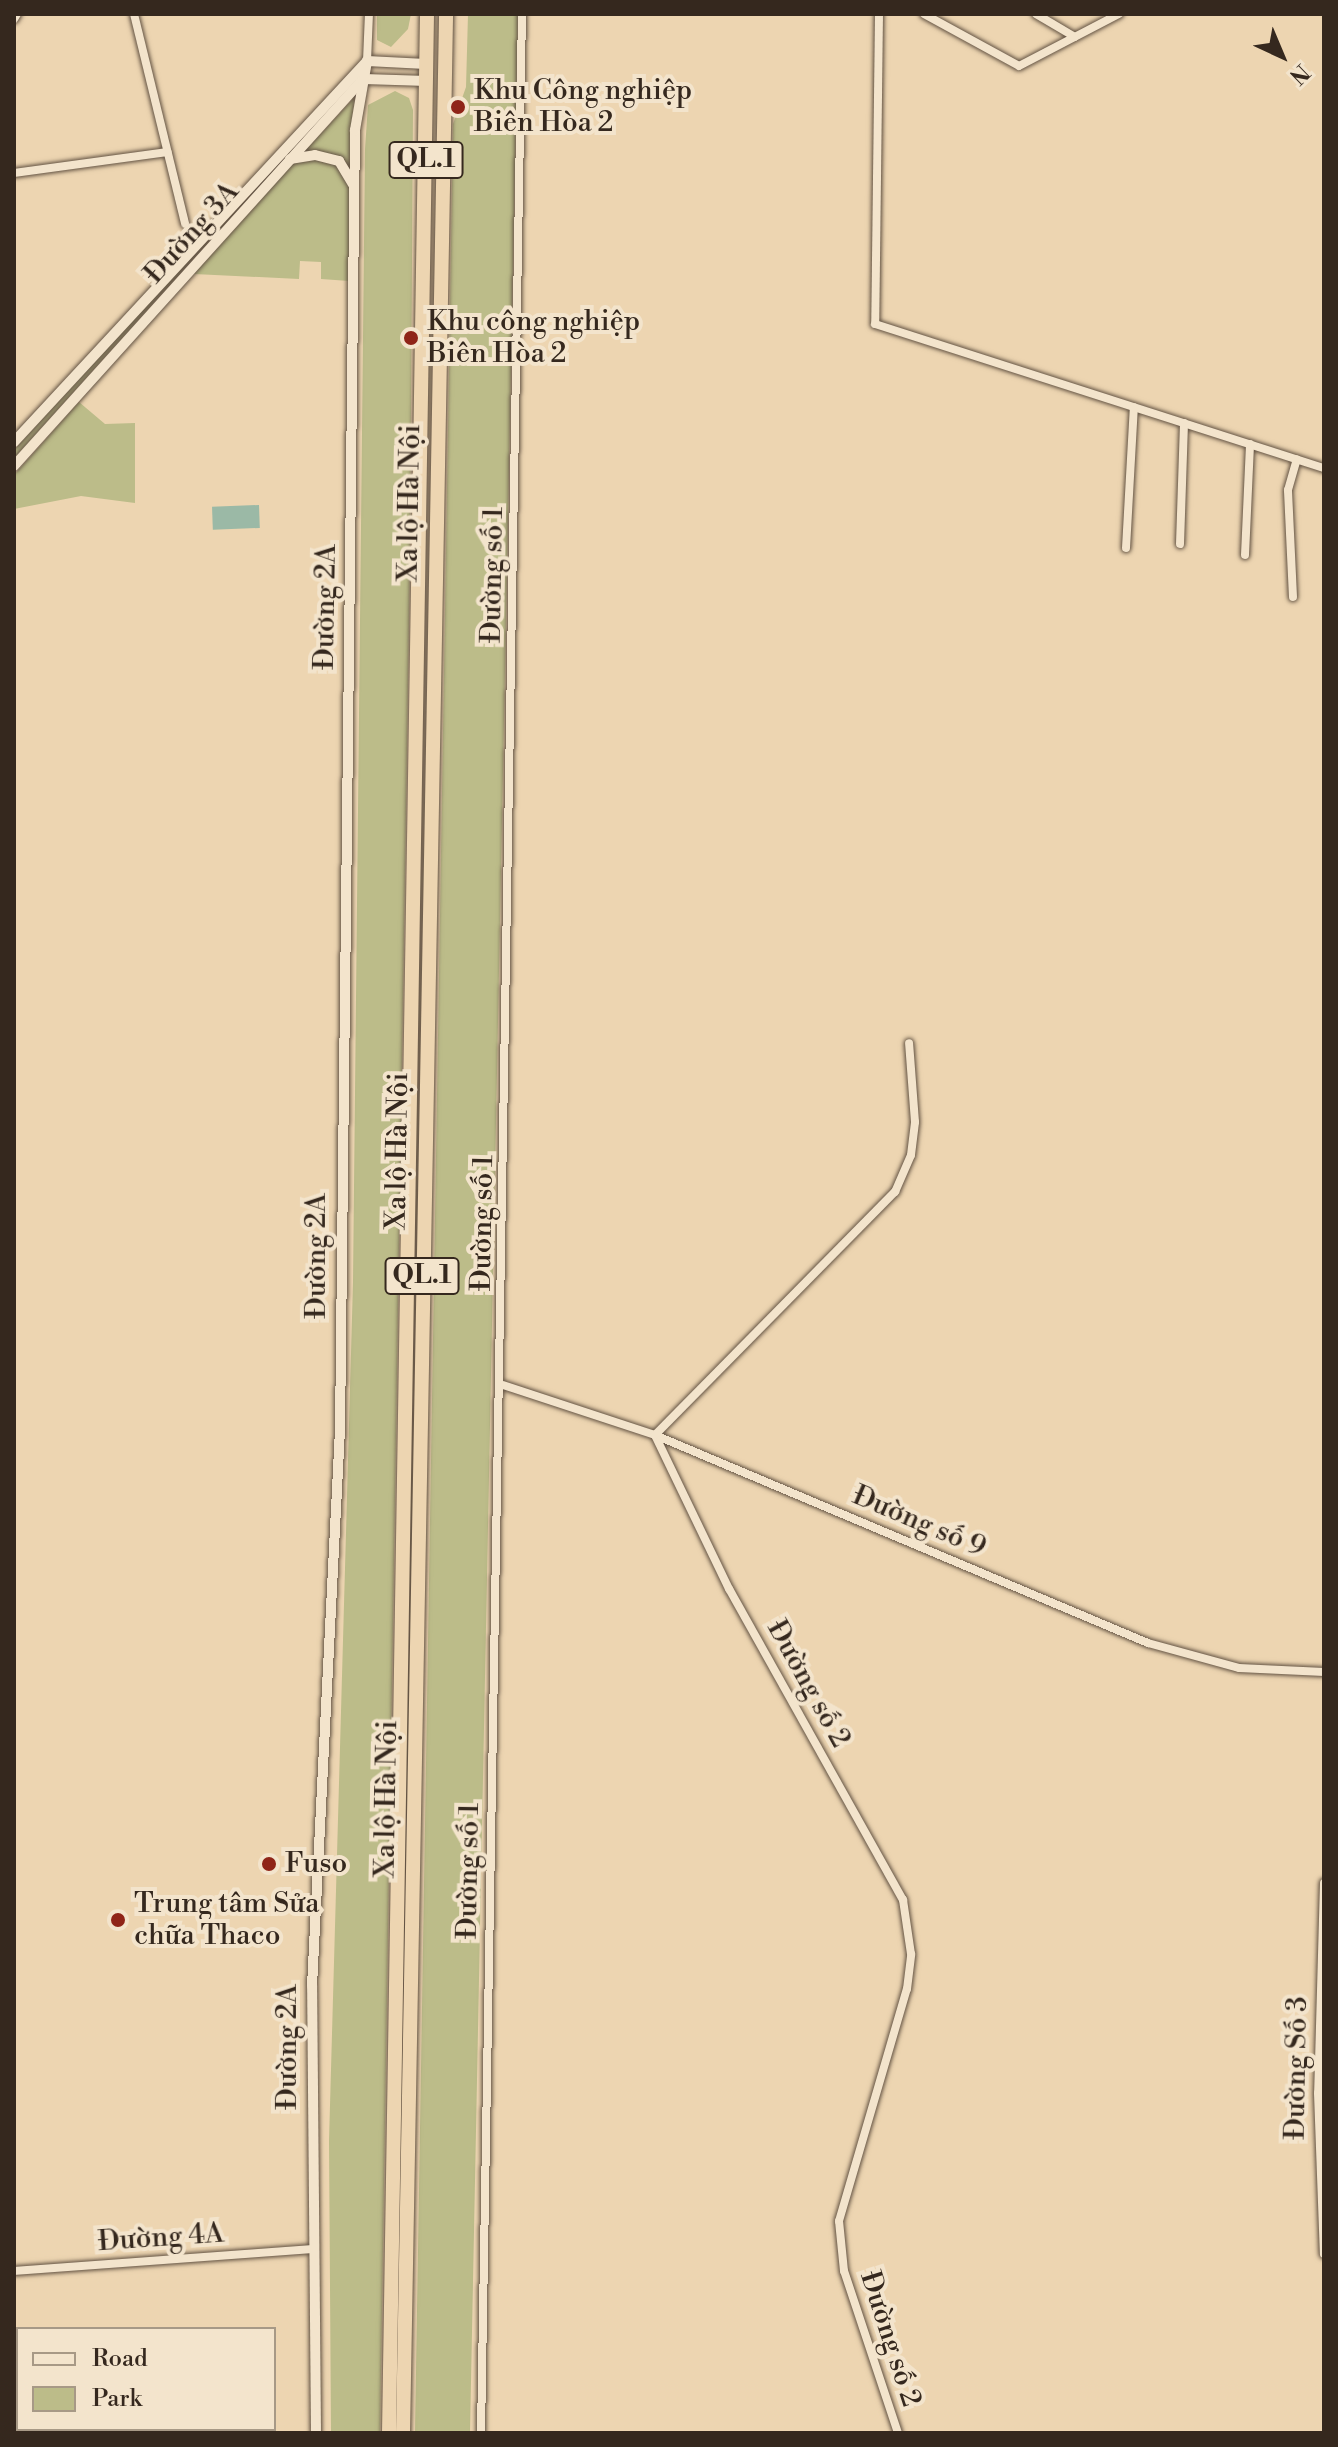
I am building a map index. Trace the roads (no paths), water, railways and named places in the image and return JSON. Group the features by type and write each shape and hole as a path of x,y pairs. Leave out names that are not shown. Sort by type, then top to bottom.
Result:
{"highway":[{"name":"QL.1","path":"427,14 427,81"},
{"name":"Xa lộ Hà Nội","path":"403,2433 446,14"},
{"name":"Xa lộ Hà Nội","path":"389,2433 427,81"}],"street":[{"path":"134,14 185,224"},
{"path":"369,14 367,61 426,64"},
{"name":"Đường số 1","path":"481,2433 503,1385 522,14"},
{"path":"879,14 875,324 1324,468"},
{"path":"924,14 1019,66 1119,14"},
{"path":"1036,14 1075,37"},
{"name":"Đường 2A","path":"316,2433 312,1986 340,1430 356,113 367,61"},
{"name":"Đường 3A","path":"14,442 367,61"},
{"path":"364,79 427,81"},
{"name":"Đường 3A","path":"14,466 364,79"},
{"path":"14,173 168,152"},
{"path":"290,159 315,155 339,161 356,195"},
{"path":"1126,548 1134,407"},
{"path":"1180,544 1184,423"},
{"path":"1245,555 1250,444"},
{"path":"1293,597 1288,490 1297,459"},
{"path":"655,1435 895,1192 911,1155 915,1122 909,1043"},
{"name":"Đường số 9","path":"503,1385 655,1435 1148,1643 1239,1668 1324,1672"},
{"name":"Đường số 2","path":"655,1435 729,1589 903,1900 911,1954 907,1989 839,2221 844,2271 898,2433"},
{"name":"Đường Số 3","path":"1324,1883 1318,2087 1324,2254"},
{"name":"Đường 4A","path":"14,2271 312,2249"}],"place":[{"name":"Khu Công nghiệp Biên Hòa 2","path":"458,107"},
{"name":"Khu công nghiệp Biên Hòa 2","path":"411,338"},
{"name":"Fuso","path":"269,1864"},
{"name":"Trung tâm Sửa chữa Thaco","path":"118,1920"}]}
